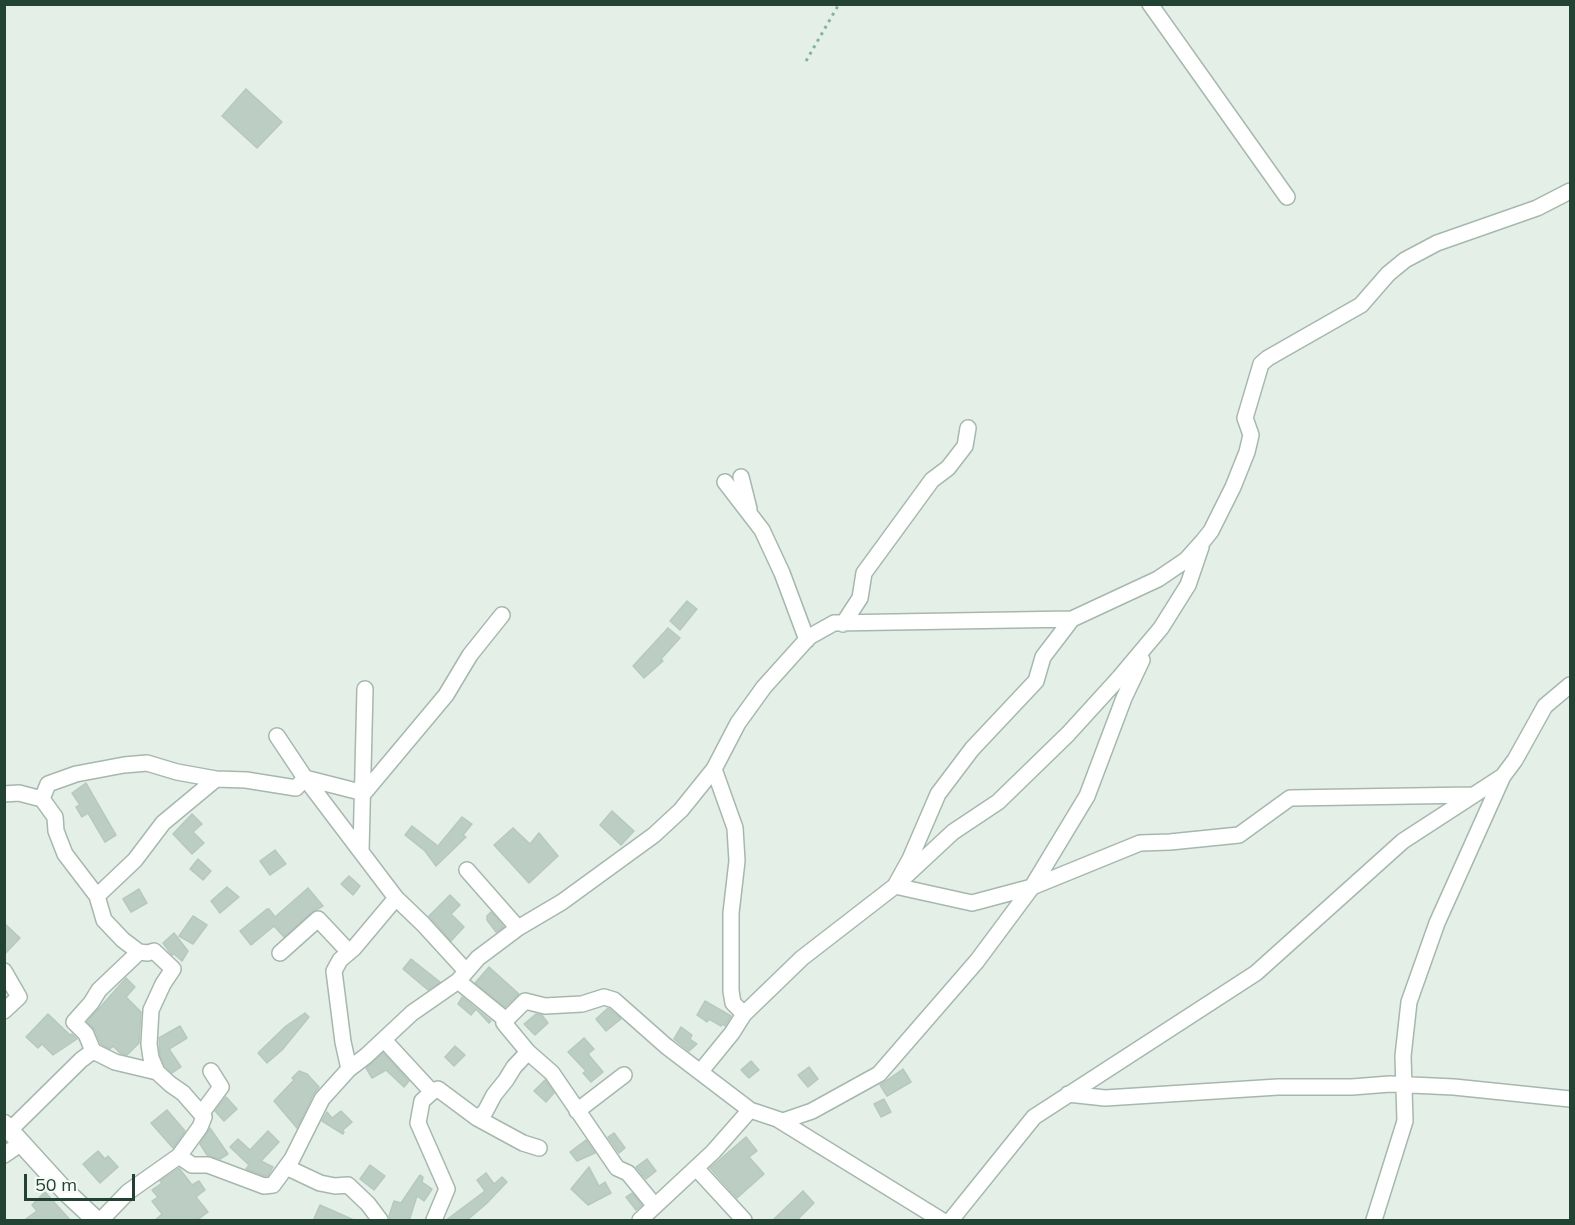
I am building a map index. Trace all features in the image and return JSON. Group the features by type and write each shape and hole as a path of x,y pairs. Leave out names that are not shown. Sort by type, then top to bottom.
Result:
{"street":[{"path":"1150,4 1287,197"},
{"path":"179,1156 192,1165 208,1165 264,1186 273,1185 286,1167 322,1099 349,1069 412,1013 462,976 477,958 518,928 562,902 654,835 681,810 714,769 738,723 764,687 807,640 834,624 1072,619 1158,579 1186,560 1211,531 1233,487 1251,435 1245,418 1262,364 1268,358 1361,305 1388,274 1405,260 1437,243 1537,208 1570,191"},
{"path":"843,624 860,598 864,573 932,480 948,468 965,446 968,428"},
{"path":"741,477 751,515"},
{"path":"725,482 762,530 782,573 807,640"},
{"path":"700,1071 732,1033 744,1014 802,958 895,886 953,832 998,802 1068,734 1155,634 1188,585 1203,541"},
{"path":"363,794 446,695 470,655 501,615"},
{"path":"895,886 910,859 938,794 972,749 1036,681 1043,657 1072,619"},
{"path":"779,1120 783,1121 812,1111 879,1074 977,961 1032,887 1087,796 1124,698 1155,634"},
{"path":"1374,1221 1405,1121 1403,1056 1409,1002 1437,923 1503,776 1515,760 1545,706 1570,685"},
{"path":"361,851 365,689"},
{"path":"277,736 305,778 396,898 423,924 462,976 506,1020"},
{"path":"42,799 48,784 55,780 124,765 147,763 177,772 216,779 246,780 296,788 305,778"},
{"path":"714,769 735,828 737,861 731,913 731,991 733,1003 744,1014"},
{"path":"951,1221 1034,1117 1256,973 1403,841 1503,776"},
{"path":"305,778 363,794"},
{"path":"97,896 135,860 163,823 216,779"},
{"path":"4,794 19,793 42,799 55,817 56,831 65,854 97,896 104,920 123,940 139,952 154,951 173,969 151,1010 149,1044 151,1058 158,1072 183,1093 204,1117 200,1127 179,1156 128,1192 95,1220 12,1133"},
{"path":"895,886 972,903 1032,887 1140,843 1239,835 1290,798 1472,795"},
{"path":"467,870 518,928"},
{"path":"349,1069 342,1042 334,972 340,960 354,948 396,898"},
{"path":"280,953 318,919 349,952"},
{"path":"139,952 99,990 74,1022 86,1034 93,1051 115,1062 158,1072"},
{"path":"4,970 19,997 4,1011"},
{"path":"655,1206 628,1173 617,1168 552,1073 528,1052 504,1023 525,1001 545,1006 582,1004 603,997 614,1000 666,1046 750,1110 779,1120 941,1221"},
{"path":"384,1040 432,1092"},
{"path":"4,1155 12,1133 81,1060 93,1051"},
{"path":"477,1118 485,1112 514,1067 528,1052"},
{"path":"201,1114 221,1087 211,1071"},
{"path":"577,1111 624,1075"},
{"path":"1068,1094 1105,1098 1278,1087 1352,1088 1404,1084 1570,1099"},
{"path":"434,1220 447,1189 418,1123 422,1101 432,1092 438,1089 477,1118 523,1143 539,1148"},
{"path":"640,1221 713,1152 750,1110"},
{"path":"286,1167 320,1183 335,1186 348,1185 368,1204 380,1221"},
{"path":"696,1168 744,1221"}],"path":[{"path":"806,61 839,4"}],"building":[{"path":"246,89 282,122 257,148 222,116"},
{"path":"687,601 697,609 680,630 670,621"},
{"path":"668,628 680,638 661,659 663,661 644,678 633,666"},
{"path":"86,783 116,835 105,842 88,813 82,817 76,807 80,805 72,793"},
{"path":"612,811 634,831 621,845 600,825"},
{"path":"192,814 202,824 193,832 204,843 192,854 173,834"},
{"path":"462,817 472,824 463,835 466,837 436,866 425,851 405,835 412,826 438,846"},
{"path":"513,828 530,844 539,833 558,856 529,883 494,845"},
{"path":"275,850 286,864 270,875 260,861"},
{"path":"198,859 211,871 203,880 190,869"},
{"path":"349,876 360,886 353,895 341,884"},
{"path":"227,887 239,897 220,913 211,901"},
{"path":"308,888 323,906 312,912 284,937 274,926 251,945 240,931 267,909 275,917"},
{"path":"139,889 147,903 131,912 123,899"},
{"path":"450,895 460,905 451,914 464,927 451,941 429,916"},
{"path":"491,912 504,927 496,932 487,920"},
{"path":"193,916 207,925 193,944 179,936"},
{"path":"4,923 20,938 4,955"},
{"path":"174,933 188,951 182,961 174,954 172,955 163,943"},
{"path":"411,959 440,982 428,990 403,969"},
{"path":"489,967 519,994 505,1007 475,983"},
{"path":"126,978 135,987 126,997 141,1012 139,1043 127,1055 120,1053 113,1046 110,1049 101,1044 95,1030 87,1022"},
{"path":"462,997 491,1021 489,1023 476,1009 471,1015 458,1004"},
{"path":"705,1001 731,1016 725,1026 709,1019 707,1022 697,1015"},
{"path":"608,1008 621,1019 606,1031 596,1019"},
{"path":"305,1013 309,1017 282,1050 267,1063 258,1053 286,1026"},
{"path":"48,1014 77,1039 53,1055 42,1044 38,1048 26,1037"},
{"path":"536,1014 542,1015 548,1023 535,1035 524,1024"},
{"path":"180,1026 187,1038 169,1049 181,1067 172,1073 165,1066 160,1055 159,1038"},
{"path":"681,1027 692,1035 690,1039 697,1044 689,1051 674,1039"},
{"path":"584,1038 594,1049 588,1054 603,1072 591,1082 583,1073 586,1071 568,1052"},
{"path":"455,1046 465,1055 454,1066 445,1057"},
{"path":"383,1053 409,1081 404,1087 386,1070 372,1078 366,1068"},
{"path":"751,1061 759,1070 749,1078 741,1070"},
{"path":"809,1067 818,1079 808,1087 798,1075"},
{"path":"903,1069 911,1082 887,1096 880,1085"},
{"path":"299,1071 307,1074 319,1087 297,1128 274,1101 294,1080 292,1078"},
{"path":"545,1080 554,1093 546,1102 534,1091"},
{"path":"226,1097 237,1109 224,1121 215,1111"},
{"path":"884,1099 891,1112 881,1117 874,1104"},
{"path":"167,1110 185,1131 173,1148 151,1123"},
{"path":"341,1111 352,1122 343,1130 343,1134 322,1121 327,1112 332,1118"},
{"path":"210,1128 228,1154 220,1159 207,1155 200,1144"},
{"path":"268,1131 279,1142 261,1161 273,1167 268,1176 265,1176 246,1169 249,1165 230,1147 238,1139 250,1150"},
{"path":"614,1133 625,1148 619,1153 608,1137"},
{"path":"746,1137 757,1151 749,1157 764,1174 737,1198 710,1168"},
{"path":"586,1140 595,1153 577,1161 570,1152"},
{"path":"98,1151 105,1159 108,1156 118,1167 100,1183 83,1164"},
{"path":"647,1159 656,1171 646,1179 636,1167"},
{"path":"370,1165 385,1176 374,1190 360,1179"},
{"path":"589,1167 599,1186 605,1182 611,1193 588,1205 571,1189"},
{"path":"179,1168 192,1185 199,1181 205,1190 196,1197 208,1212 196,1221 154,1221 162,1214 152,1201 158,1197 152,1190 162,1183 160,1181"},
{"path":"486,1173 494,1184 502,1177 507,1182 466,1221 445,1221 485,1191 477,1180"},
{"path":"420,1175 423,1177 422,1182 432,1189 424,1201 417,1196 409,1221 390,1221 389,1216 394,1201 401,1203"},
{"path":"803,1191 814,1203 796,1221 772,1221"},
{"path":"45,1192 71,1221 23,1221 37,1211 32,1205"},
{"path":"632,1193 642,1205 636,1210 626,1197"},
{"path":"320,1205 356,1221 313,1221"}]}
